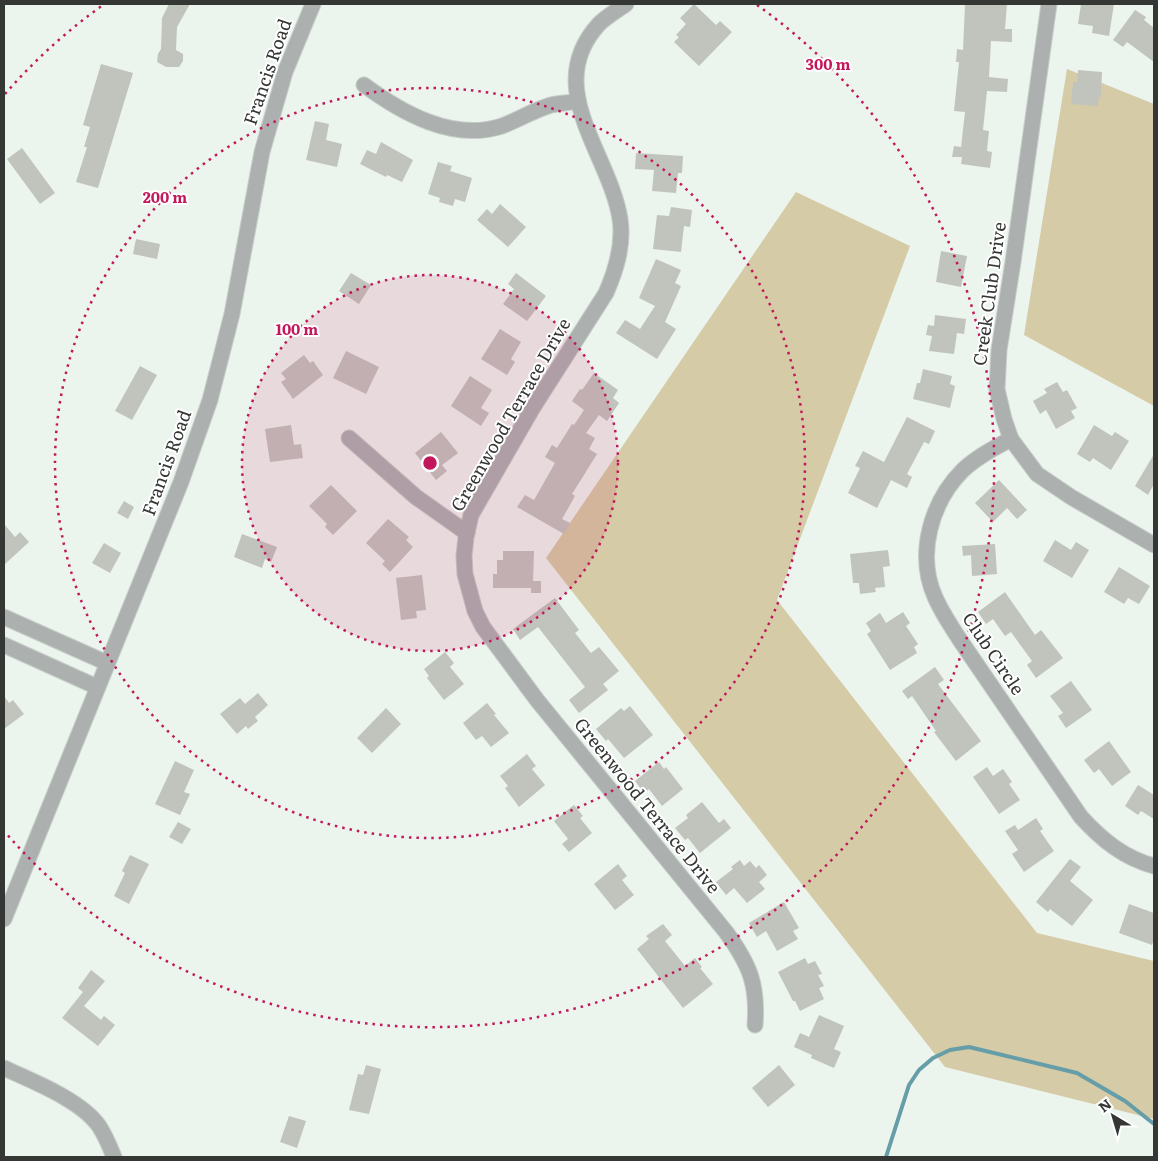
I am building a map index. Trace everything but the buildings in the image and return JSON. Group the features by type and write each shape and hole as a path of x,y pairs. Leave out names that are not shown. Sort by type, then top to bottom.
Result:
{"street":[{"name":"Francis Road","path":"4,919 181,482 210,400 232,314 262,152 285,72 313,4"},
{"name":"Greenwood Terrace Drive","path":"626,4 600,23 588,38 580,55 576,73 576,92 580,110 615,194 621,220 619,258 614,276 606,293 532,409 471,515 464,556 465,574 472,602 483,628 537,700 726,932 741,953 749,970 754,988 755,1026"},
{"name":"Creek Club Drive","path":"1049,4 999,350 997,389 1011,439 1037,474 1071,497 1154,545"},
{"path":"364,86 395,106 412,114 447,128 465,131 484,130 502,126 551,105 578,101"},
{"path":"349,438 416,497 467,533"},
{"name":"Club Circle","path":"1011,439 979,458 964,470 951,484 940,501 932,520 928,538 927,557 934,595 962,643 1081,817 1095,833 1111,846 1125,855 1154,866"},
{"path":"4,617 107,664"},
{"path":"4,644 97,687"},
{"path":"4,1068 58,1094 78,1106 99,1125 114,1157"}],"shaded area":[{"path":"1067,69 1154,104 1154,406 1024,335"},
{"path":"796,192 910,246 777,600 1037,933 1154,961 1154,1119 945,1067 546,558"}],"waterway":[{"path":"886,1157 909,1085 919,1070 933,1058 950,1050 969,1047 1077,1073 1125,1101 1154,1124"}]}
